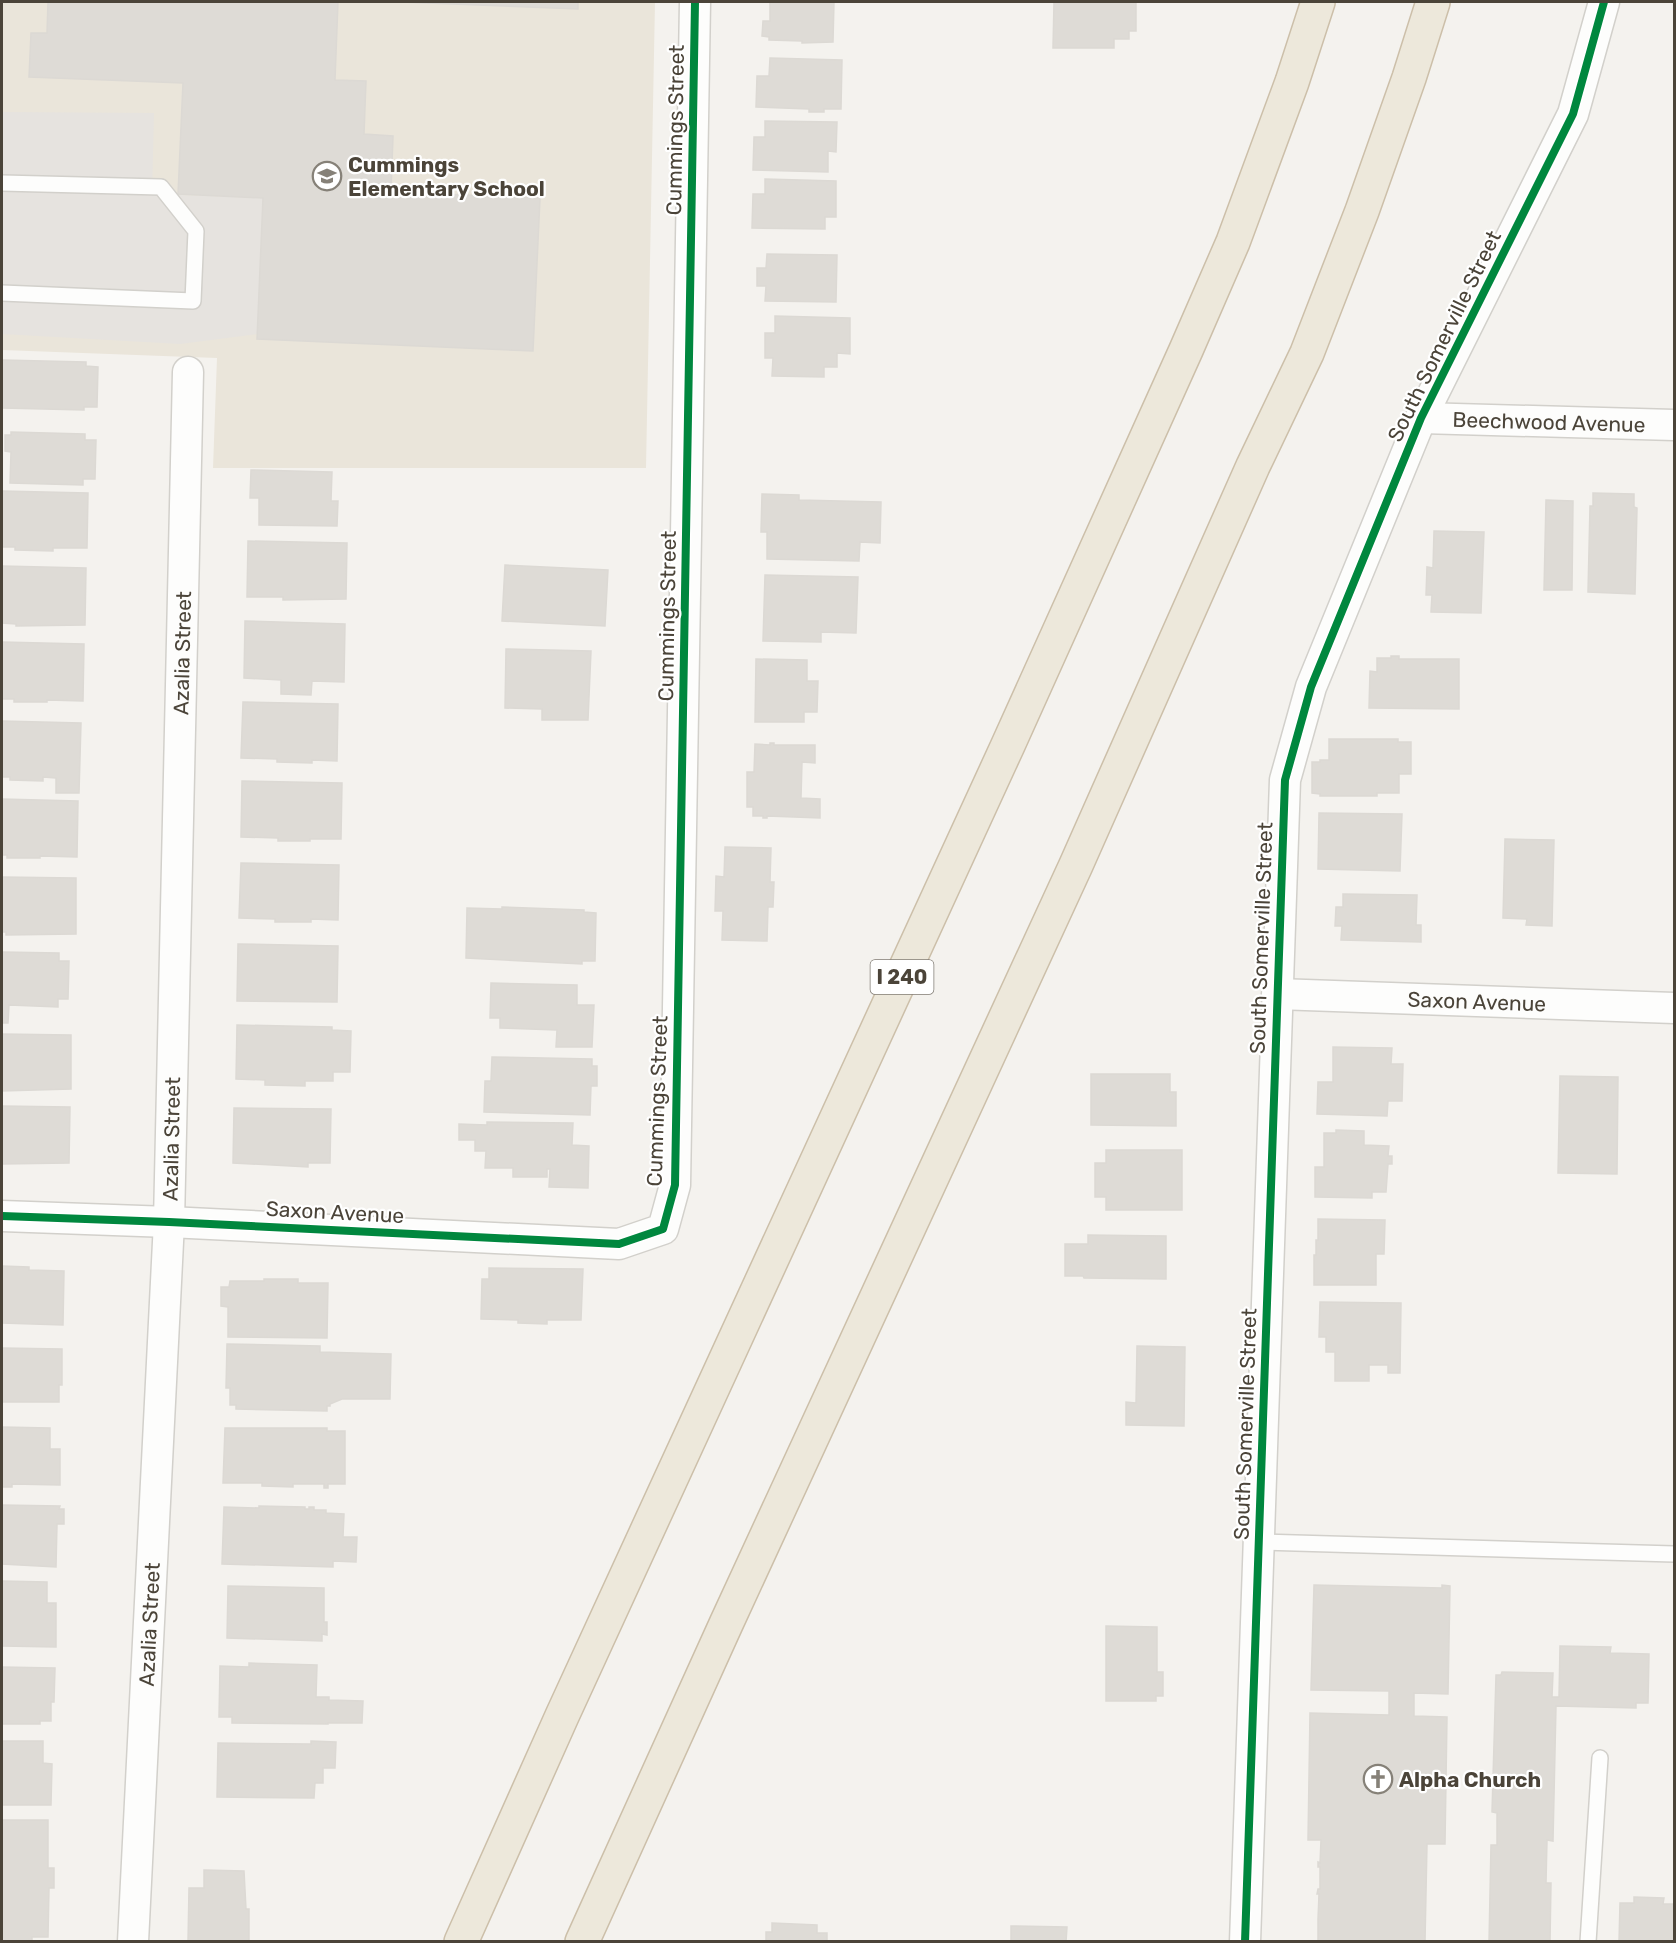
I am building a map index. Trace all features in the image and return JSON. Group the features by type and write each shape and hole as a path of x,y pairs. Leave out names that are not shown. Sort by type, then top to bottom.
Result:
{"highway":[{"name":"I 240","path":"461,1941 562,1716 1008,746 1190,339 1236,231 1292,82 1318,2"},
{"path":"582,1941 1076,865 1225,528 1307,353 1362,212 1433,2"}],"street":[{"name":"Cummings Street","path":"663,1229 675,1185 695,2"},
{"name":"South Somerville Street","path":"1245,1941 1285,780 1311,687 1421,418 1573,114 1604,2"},
{"name":"Azalia Street","path":"133,1941 169,1222 188,372"},
{"name":"Beechwood Avenue","path":"1421,418 1674,425"},
{"name":"Saxon Avenue","path":"1277,994 1674,1008"},
{"name":"Saxon Avenue","path":"2,1216 619,1244 663,1229"}],"lane":[{"path":"2,183 161,187 196,231 193,301 2,293"},
{"path":"1259,1542 1674,1554"},
{"path":"1588,1941 1600,1758"}],"shaded area":[{"name":"Cummings Elementary School","path":"2,2 655,2 646,468 213,468 217,358 2,350"},
{"path":"2,112 154,113 152,194 263,198 258,334 180,344 2,334"}],"building":[{"name":"Cummings Elementary School","path":"48,2 338,2 335,80 366,81 364,134 393,136 391,192 540,198 533,351 257,339 263,198 178,194 183,83 29,77 31,33 47,33"},
{"path":"401,2 578,2 578,9"},
{"path":"770,2 834,2 833,42 802,43 802,41 769,40 769,37 762,36 763,21 770,21"},
{"path":"1054,2 1136,2 1136,31 1129,31 1129,39 1114,39 1114,48 1053,48"},
{"path":"770,58 842,60 841,109 809,112 809,109 756,107 757,76 769,76"},
{"path":"765,121 837,122 836,152 828,151 828,172 753,170 754,137 765,137"},
{"path":"765,179 836,181 836,217 825,217 825,229 752,228 753,194 765,194"},
{"path":"767,254 837,255 836,302 765,301 766,286 757,286 757,268 766,268"},
{"path":"775,316 850,318 850,354 837,353 837,367 824,367 824,377 772,376 773,358 765,358 765,333 775,333"},
{"path":"2,360 86,362 86,366 98,367 97,407 84,407 84,410 2,408"},
{"path":"11,432 85,434 85,440 96,440 95,479 83,479 83,485 10,483 11,452 5,451 5,435 11,435"},
{"path":"251,470 332,472 331,501 338,501 337,526 259,525 259,498 250,498"},
{"path":"2,491 88,493 87,548 53,548 53,551 15,550 15,547 2,547"},
{"path":"1593,493 1634,494 1634,507 1637,508 1635,594 1588,592 1590,506 1593,506"},
{"path":"762,494 799,495 799,500 881,502 880,543 860,542 859,561 767,559 767,532 761,532"},
{"path":"1546,500 1573,501 1572,590 1544,590"},
{"path":"1434,531 1484,532 1481,613 1431,612 1432,595 1426,595 1427,567 1433,568"},
{"path":"248,541 347,543 346,599 283,600 283,597 247,597"},
{"path":"505,565 608,570 605,626 502,621"},
{"path":"2,566 86,568 85,625 16,626 16,624 2,623"},
{"path":"765,575 858,577 856,633 821,632 821,642 763,641"},
{"path":"245,621 345,624 344,682 312,681 311,695 281,694 281,680 244,678"},
{"path":"2,642 84,644 83,701 14,702 14,699 2,699"},
{"path":"506,649 591,651 588,720 542,720 542,709 505,708"},
{"path":"1391,656 1399,656 1399,659 1459,659 1459,709 1369,708 1370,671 1377,672 1377,658 1391,658"},
{"path":"756,659 807,660 807,681 818,681 817,712 804,712 804,722 755,722"},
{"path":"243,702 338,704 337,761 277,762 277,759 241,758"},
{"path":"2,721 81,723 79,793 56,793 56,778 43,777 43,781 10,780 10,777 2,777"},
{"path":"1329,739 1398,739 1398,742 1411,742 1411,774 1399,774 1399,793 1377,793 1377,796 1320,796 1320,794 1312,793 1312,762 1329,760"},
{"path":"770,743 774,745 815,745 815,763 802,762 801,798 820,799 820,818 767,816 763,818 763,816 753,816 753,807 747,807 747,772 754,772 755,744 770,745"},
{"path":"242,781 342,783 341,839 278,841 278,838 241,837"},
{"path":"2,799 78,801 77,857 7,858 7,855 2,855"},
{"path":"1319,813 1402,814 1400,871 1318,869"},
{"path":"1505,839 1554,840 1552,926 1526,925 1527,919 1503,918"},
{"path":"725,847 771,848 770,882 774,882 773,907 768,907 767,941 722,940 723,911 715,911 716,876 724,877"},
{"path":"241,863 339,865 338,920 311,919 311,922 275,922 275,919 239,918"},
{"path":"2,877 76,878 76,934 6,935 6,932 2,932"},
{"path":"1343,894 1417,895 1416,925 1421,925 1421,942 1341,940 1342,926 1335,926 1336,907 1343,907"},
{"path":"502,907 584,910 584,912 596,913 595,961 582,961 582,964 466,958 467,908 502,909"},
{"path":"238,944 338,946 337,1002 237,1001"},
{"path":"2,952 59,953 59,961 69,961 68,999 58,999 58,1007 9,1005 8,1023 2,1023"},
{"path":"491,983 577,985 577,1005 594,1005 592,1047 556,1047 557,1030 500,1028 500,1018 490,1018"},
{"path":"237,1025 332,1027 332,1030 351,1031 350,1072 333,1072 333,1081 305,1081 305,1086 265,1085 265,1080 236,1079"},
{"path":"2,1034 71,1035 71,1089 2,1091"},
{"path":"1333,1047 1392,1048 1391,1064 1403,1064 1402,1101 1388,1101 1387,1116 1317,1114 1318,1082 1333,1082"},
{"path":"492,1057 592,1059 592,1066 597,1066 597,1086 591,1086 590,1115 484,1112 485,1081 491,1081"},
{"path":"1091,1074 1170,1074 1170,1092 1176,1092 1176,1126 1091,1125"},
{"path":"1560,1076 1618,1077 1617,1174 1558,1173"},
{"path":"2,1106 70,1107 69,1163 2,1164"},
{"path":"234,1108 331,1109 330,1163 308,1163 308,1167 233,1163"},
{"path":"487,1122 573,1123 572,1145 589,1146 588,1188 549,1187 550,1169 547,1169 547,1177 513,1177 513,1168 485,1168 486,1151 475,1151 475,1140 459,1140 459,1124 487,1125"},
{"path":"1336,1130 1364,1131 1364,1145 1389,1146 1388,1156 1392,1156 1392,1164 1388,1164 1386,1192 1372,1192 1372,1198 1315,1197 1315,1167 1324,1167 1324,1133 1336,1133"},
{"path":"1106,1150 1182,1150 1182,1210 1106,1210 1106,1197 1095,1197 1095,1163 1106,1163"},
{"path":"1318,1219 1385,1220 1384,1254 1376,1254 1376,1285 1314,1285 1314,1255 1316,1255 1316,1240 1318,1240"},
{"path":"1088,1235 1166,1236 1166,1279 1065,1276 1065,1244 1088,1244"},
{"path":"2,1266 29,1267 29,1270 64,1271 63,1325 2,1323"},
{"path":"489,1268 583,1269 581,1320 547,1320 547,1324 481,1319 482,1279 489,1279"},
{"path":"264,1279 298,1279 298,1283 328,1283 327,1338 228,1337 228,1307 221,1306 221,1287 229,1287 230,1281 264,1281"},
{"path":"1320,1302 1401,1303 1400,1373 1388,1373 1388,1365 1369,1365 1369,1381 1335,1381 1335,1352 1326,1352 1326,1337 1319,1337"},
{"path":"227,1344 320,1346 320,1352 391,1354 390,1399 342,1399 327,1406 327,1411 236,1409 236,1405 230,1405 230,1388 226,1388"},
{"path":"1137,1346 1185,1347 1184,1426 1126,1425 1126,1402 1136,1403"},
{"path":"2,1348 62,1349 62,1385 59,1385 59,1402 2,1402"},
{"path":"2,1427 50,1428 50,1449 60,1449 60,1485 12,1484 12,1487 2,1487"},
{"path":"225,1428 327,1428 327,1431 345,1431 345,1484 328,1484 328,1488 324,1488 324,1484 293,1484 293,1487 262,1486 262,1483 223,1483"},
{"path":"2,1505 60,1506 59,1509 64,1509 64,1524 57,1524 56,1567 2,1564"},
{"path":"259,1506 305,1507 305,1509 314,1507 314,1510 326,1510 326,1513 344,1514 343,1537 357,1537 356,1562 333,1561 333,1567 222,1564 224,1507 259,1508"},
{"path":"2,1581 47,1582 47,1603 56,1603 56,1647 2,1646"},
{"name":"Alpha Church","path":"1314,1585 1442,1588 1442,1585 1450,1586 1448,1694 1414,1693 1414,1716 1447,1717 1445,1844 1427,1844 1425,1942 1316,1942 1318,1941 1319,1894 1317,1894 1320,1889 1318,1862 1320,1863 1321,1840 1308,1840 1310,1713 1389,1715 1389,1691 1311,1690"},
{"path":"228,1586 324,1588 324,1622 327,1622 327,1635 322,1634 322,1641 227,1638"},
{"path":"1106,1626 1157,1627 1157,1672 1163,1672 1163,1696 1156,1696 1156,1701 1106,1701"},
{"path":"1560,1646 1611,1647 1610,1653 1649,1654 1648,1703 1636,1703 1636,1708 1556,1706 1553,1841 1547,1840 1546,1883 1551,1883 1550,1942 1489,1942 1491,1845 1497,1845 1497,1813 1492,1812 1496,1675 1501,1675 1502,1672 1553,1673 1552,1697 1559,1697"},
{"path":"249,1663 317,1665 316,1697 329,1697 329,1700 363,1701 362,1723 232,1723 232,1717 219,1717 220,1666 249,1667"},
{"path":"2,1667 55,1668 51,1721 40,1721 40,1724 2,1724"},
{"path":"2,1741 43,1741 43,1763 52,1764 51,1805 2,1805"},
{"path":"311,1741 336,1742 335,1768 323,1768 323,1783 315,1783 314,1798 217,1797 218,1743 311,1744"},
{"path":"2,1820 48,1820 48,1868 54,1868 54,1888 49,1888 48,1937 32,1937 32,1942 2,1942"},
{"path":"204,1870 244,1871 246,1909 249,1909 249,1942 188,1942 189,1888 204,1888"},
{"path":"1634,1897 1664,1898 1663,1904 1674,1904 1674,1942 1619,1942 1620,1903 1634,1903"},
{"path":"772,1923 817,1925 817,1933 827,1933 827,1942 766,1942 766,1932 772,1932"},
{"path":"1011,1926 1067,1927 1066,1942 1011,1942"}],"cycle path":[{"path":"2,1216 619,1244 663,1229 675,1185 695,2"},
{"path":"1245,1942 1285,780 1311,687 1421,418 1573,114 1604,2"}],"place":[{"name":"Cummings Elementary School","path":"327,176"},
{"name":"Alpha Church","path":"1378,1779"}]}
